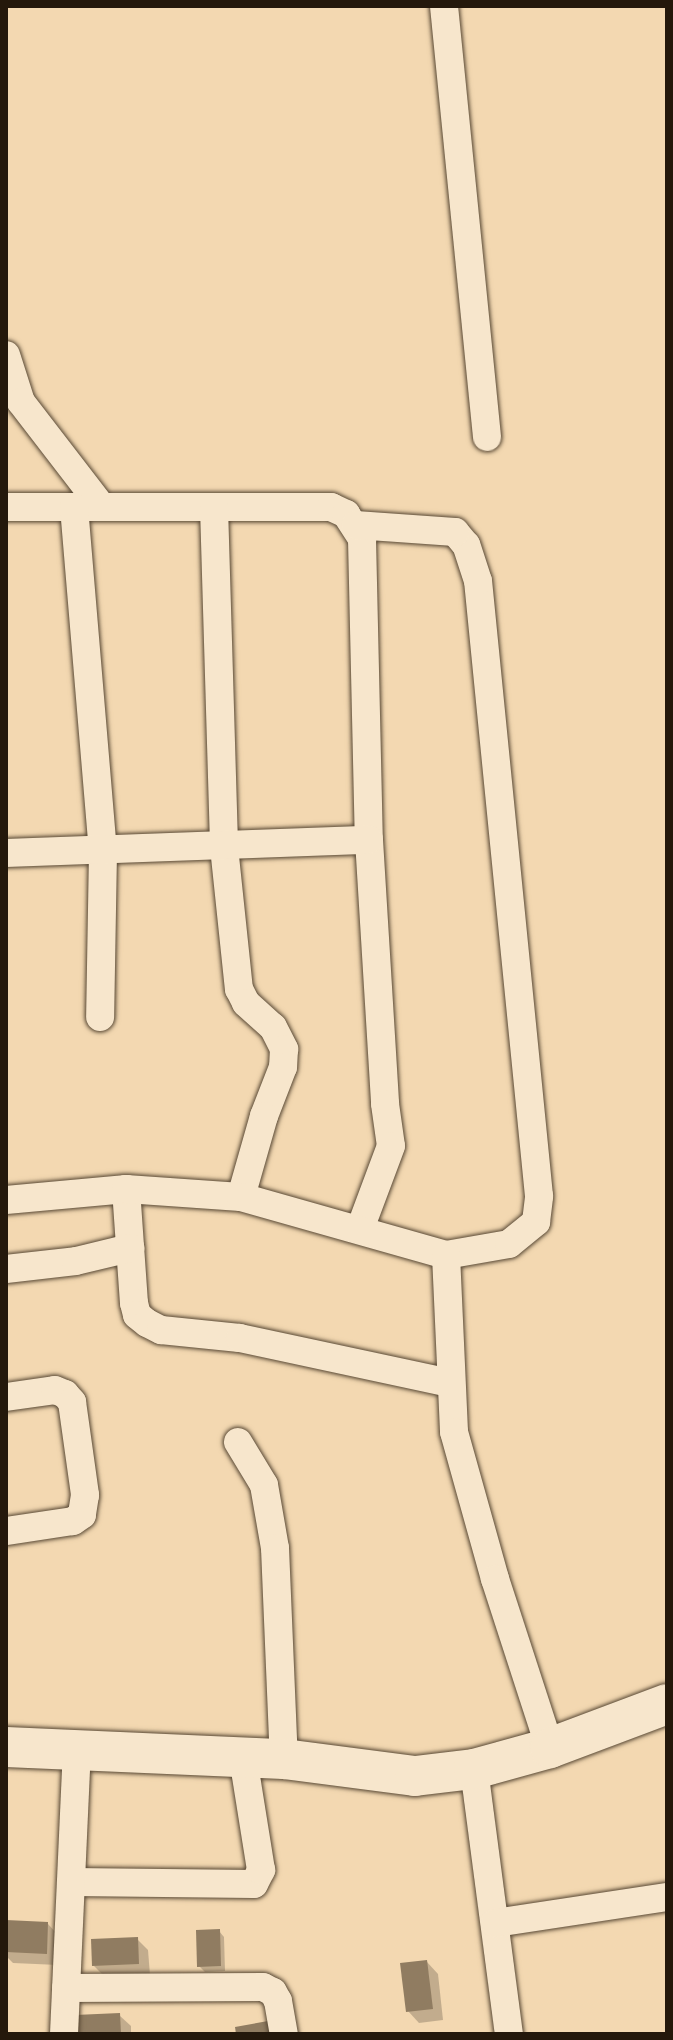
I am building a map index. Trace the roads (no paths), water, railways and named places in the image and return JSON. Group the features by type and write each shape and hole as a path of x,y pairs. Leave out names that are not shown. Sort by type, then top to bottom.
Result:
{"street":[{"path":"444,6 487,437"},
{"path":"6,355 14,402 88,506 103,852 100,1017"},
{"path":"6,507 331,507 346,514 355,525 363,552 369,840 385,1104 391,1146 360,1229"},
{"path":"214,507 224,847 242,998 273,1027 284,1049 283,1067 264,1116 241,1197"},
{"path":"6,1200 126,1189 241,1197 446,1255 509,1244 528,1231 538,1214 478,581 466,545 455,532 355,525"},
{"path":"6,853 103,852 369,840"},
{"path":"126,1189 137,1315 161,1330 240,1338 450,1383"},
{"path":"6,1269 76,1261 130,1248"},
{"path":"446,1255 454,1432 468,1489 550,1748"},
{"path":"6,1397 55,1390 65,1394 72,1402 85,1495 82,1515 73,1521 6,1531"},
{"path":"238,1442 264,1485 275,1548 284,1759"},
{"path":"6,1747 284,1759 392,1775 474,1769 550,1748 667,1704"},
{"path":"64,2034 77,1751"},
{"path":"72,1882 254,1884 261,1870 243,1758"},
{"path":"474,1769 509,2034"},
{"path":"495,1923 667,1897"},
{"path":"66,1988 263,1987 273,1992 278,2001 284,2034"}]}
